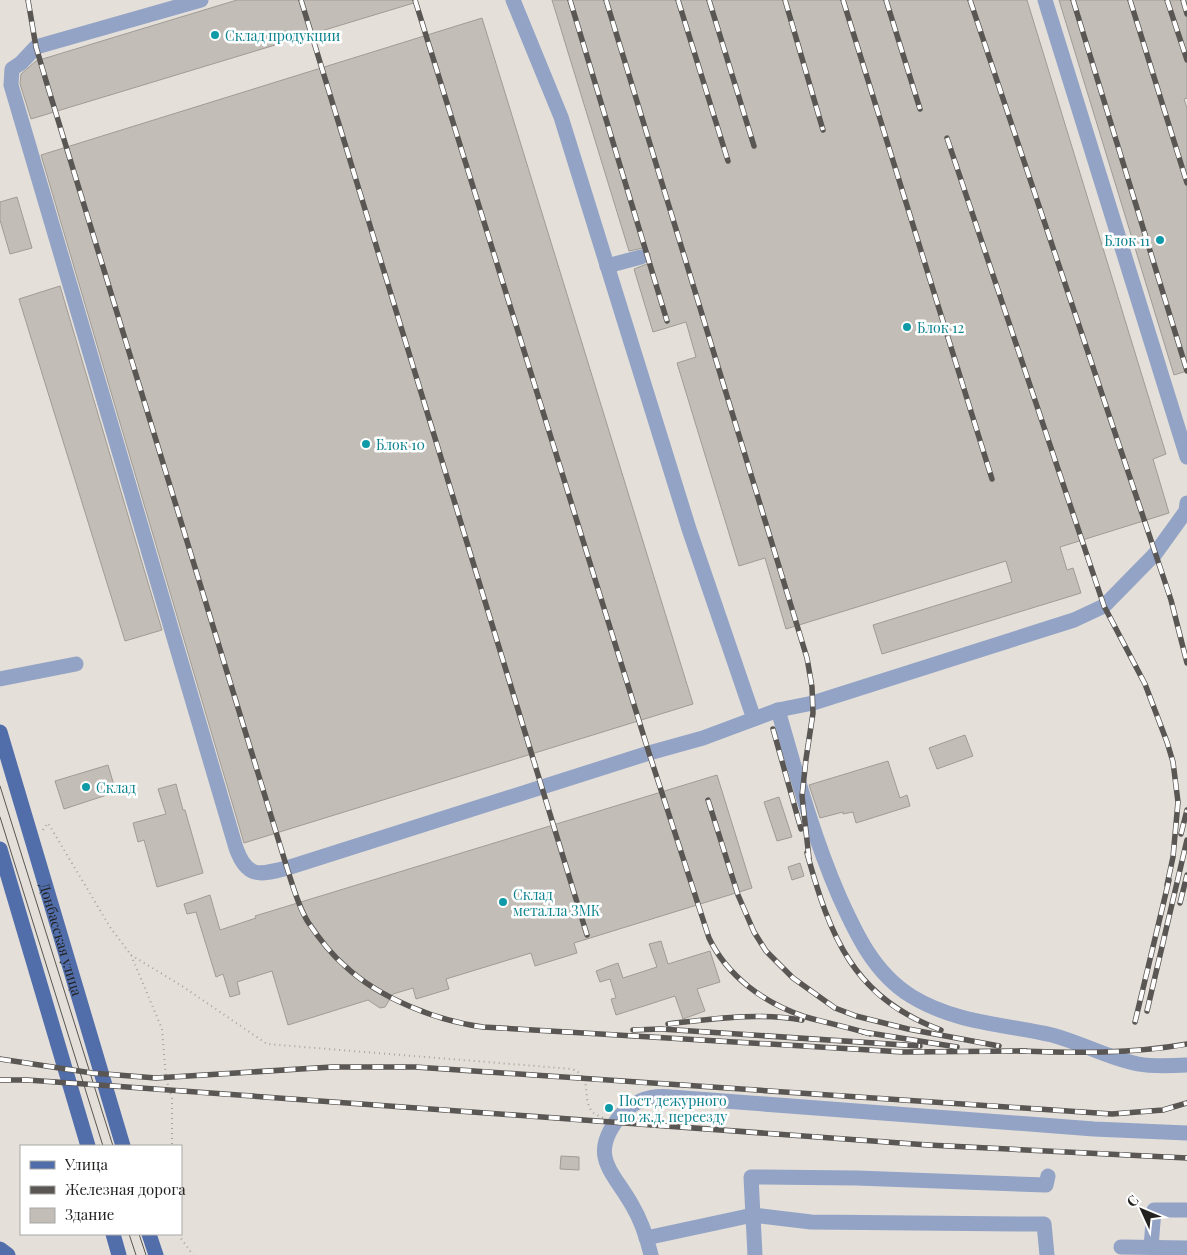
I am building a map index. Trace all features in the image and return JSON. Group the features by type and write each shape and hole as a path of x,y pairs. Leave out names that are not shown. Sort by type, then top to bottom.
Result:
{"main road":[{"name":"Донбасская улица","path":"0,732 123,1145"},
{"path":"0,850 88,1145"},
{"path":"113,1235 119,1255"},
{"path":"150,1235 156,1255"},
{"path":"0,1249 8,1255"}],"street":[{"path":"201,0 36,47 21,63 12,69 11,76 68,279 236,848 243,863 254,873 262,874 287,868 649,753 703,738 778,710 813,703 1074,620 1104,606 1155,554 1186,510 1187,504"},
{"path":"513,0 561,117 689,529 754,719"},
{"path":"1046,0 1187,457"},
{"path":"607,266 642,257"},
{"path":"0,679 76,664"},
{"path":"778,710 805,806 831,877 859,940 890,980 911,996 934,1008 966,1019 1079,1042 1101,1053 1139,1064 1187,1066"},
{"path":"650,1255 646,1238 633,1207 610,1171 604,1157 606,1139 621,1116 644,1098 672,1096 1094,1129 1187,1133"},
{"path":"755,1255 750,1177 857,1178 1046,1185 1048,1176"},
{"path":"1152,1248 1154,1210 1187,1210"},
{"path":"646,1238 753,1215 811,1222 1044,1224 1047,1255"},
{"path":"1121,1247 1187,1248"}],"path":[{"path":"48,823 110,927 130,955 162,1029 166,1078 172,1099 172,1145"},
{"path":"130,955 182,986 267,1044 572,1069 578,1071 586,1086 589,1108 592,1112 604,1118"},
{"path":"180,1235 193,1255"}],"building":[{"name":"Склад продукции","path":"237,0 417,0 417,2 31,119 20,84 21,74 36,61"},
{"name":"Блок 12","path":"552,0 1027,0 1166,454 1153,459 1169,513 1060,547 1067,570 1073,568 1081,593 882,654 873,625 1012,582 1006,561 786,629 765,558 739,566 677,363 696,357 686,322 653,332 634,269 647,264 650,260 650,254 643,248 629,251"},
{"name":"Блок 11","path":"1059,0 1187,0 1187,98 1184,99 1187,108 1187,371 1174,375"},
{"name":"Блок 10","path":"482,18 693,704 244,843 41,155"},
{"path":"17,197 32,248 10,254 0,220 0,202"},
{"path":"60,286 162,630 125,641 19,299"},
{"path":"965,735 973,756 937,769 929,748"},
{"path":"888,761 900,798 907,795 910,806 856,823 853,812 843,814 843,812 820,818 809,785"},
{"name":"Склад","path":"108,765 116,792 64,809 55,781"},
{"name":"Склад металла ЗМК","path":"717,775 752,888 574,943 577,953 535,966 531,953 446,979 449,989 416,999 413,988 393,994 385,1007 380,1008 368,1000 288,1025 272,971 237,982 240,994 230,997 223,974 216,977 196,912 187,914 184,904 210,895 220,930 256,918 255,916"},
{"path":"176,784 203,873 157,887 144,840 138,842 133,823 166,814 158,789"},
{"path":"779,797 792,837 777,841 764,802"},
{"path":"800,863 804,876 792,880 788,867"},
{"path":"661,941 668,964 710,951 720,982 697,989 705,1011 683,1019 675,996 616,1015 611,999 616,998 610,979 600,982 596,971 618,963 623,978 657,967 649,944"},
{"path":"561,1156 579,1157 579,1170 560,1169"}],"tram line":[{"path":"0,786 113,1145"},
{"path":"0,817 103,1145"},
{"path":"129,1235 136,1255"},
{"path":"139,1235 146,1255"}],"railway":[{"path":"28,0 36,47 47,84 294,889 308,922 335,956 359,978 391,998 428,1014 483,1027 903,1052 1026,1051"},
{"path":"301,0 587,935"},
{"path":"415,0 649,753 709,938 726,965 749,987 776,1005 806,1017 870,1034"},
{"path":"570,0 667,321"},
{"path":"606,0 807,658 812,687 813,713 802,796 809,858"},
{"path":"678,0 728,161"},
{"path":"709,0 754,146"},
{"path":"785,0 823,130"},
{"path":"843,0 992,479"},
{"path":"886,0 920,109"},
{"path":"970,0 1171,600 1187,663"},
{"path":"1073,0 1187,371"},
{"path":"1130,0 1187,183"},
{"path":"1167,0 1187,60"},
{"path":"1183,0 1187,14"},
{"path":"947,138 1104,606 1145,684 1173,762 1178,802 1173,857 1167,885"},
{"path":"773,729 801,829"},
{"path":"708,800 738,895 754,932 766,951 793,978 835,1008 856,1016 908,1029 999,1046"},
{"path":"1181,834 1187,810"},
{"path":"1147,1011 1187,840"},
{"path":"807,853 825,911 836,937 850,961 866,982 886,1001 911,1017 941,1030"},
{"path":"1180,903 1187,875"},
{"path":"1135,1022 1169,880"},
{"path":"668,1024 752,1016 802,1020"},
{"path":"633,1030 661,1029 920,1046"},
{"path":"863,1032 957,1047"},
{"path":"1020,1051 1124,1051 1187,1044"},
{"path":"0,1059 92,1073 156,1078 332,1067 415,1067 1112,1114 1163,1110 1187,1103"},
{"path":"0,1080 99,1085 928,1145 1187,1158"}],"place":[{"name":"Склад продукции","path":"215,35"},
{"name":"Блок 11","path":"1160,240"},
{"name":"Блок 12","path":"907,327"},
{"name":"Блок 10","path":"366,444"},
{"name":"Склад","path":"86,787"},
{"name":"Склад металла ЗМК","path":"503,902"},
{"name":"Пост дежурного по ж.д. переезду","path":"609,1108"}]}
